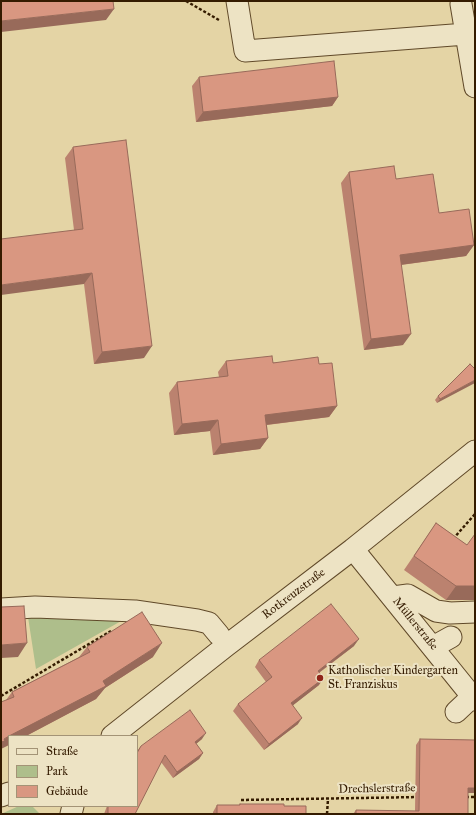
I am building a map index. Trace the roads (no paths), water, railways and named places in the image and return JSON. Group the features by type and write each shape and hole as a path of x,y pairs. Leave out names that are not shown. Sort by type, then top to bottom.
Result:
{"street":[{"path":"236,1 245,51 466,34"},
{"path":"465,3 466,34 475,87"},
{"name":"Rotkreuzstraße","path":"113,735 226,646 353,549 475,451"},
{"name":"Müllerstraße","path":"353,549 474,699"},
{"path":"393,597 408,595 436,611 450,613 475,612"},
{"path":"1,609 35,607 135,611 209,623 219,635"},
{"path":"433,647 451,637"},
{"path":"456,712 474,699"}],"place":[{"name":"Katholischer Kindergarten St. Franziskus","path":"320,678"}]}
